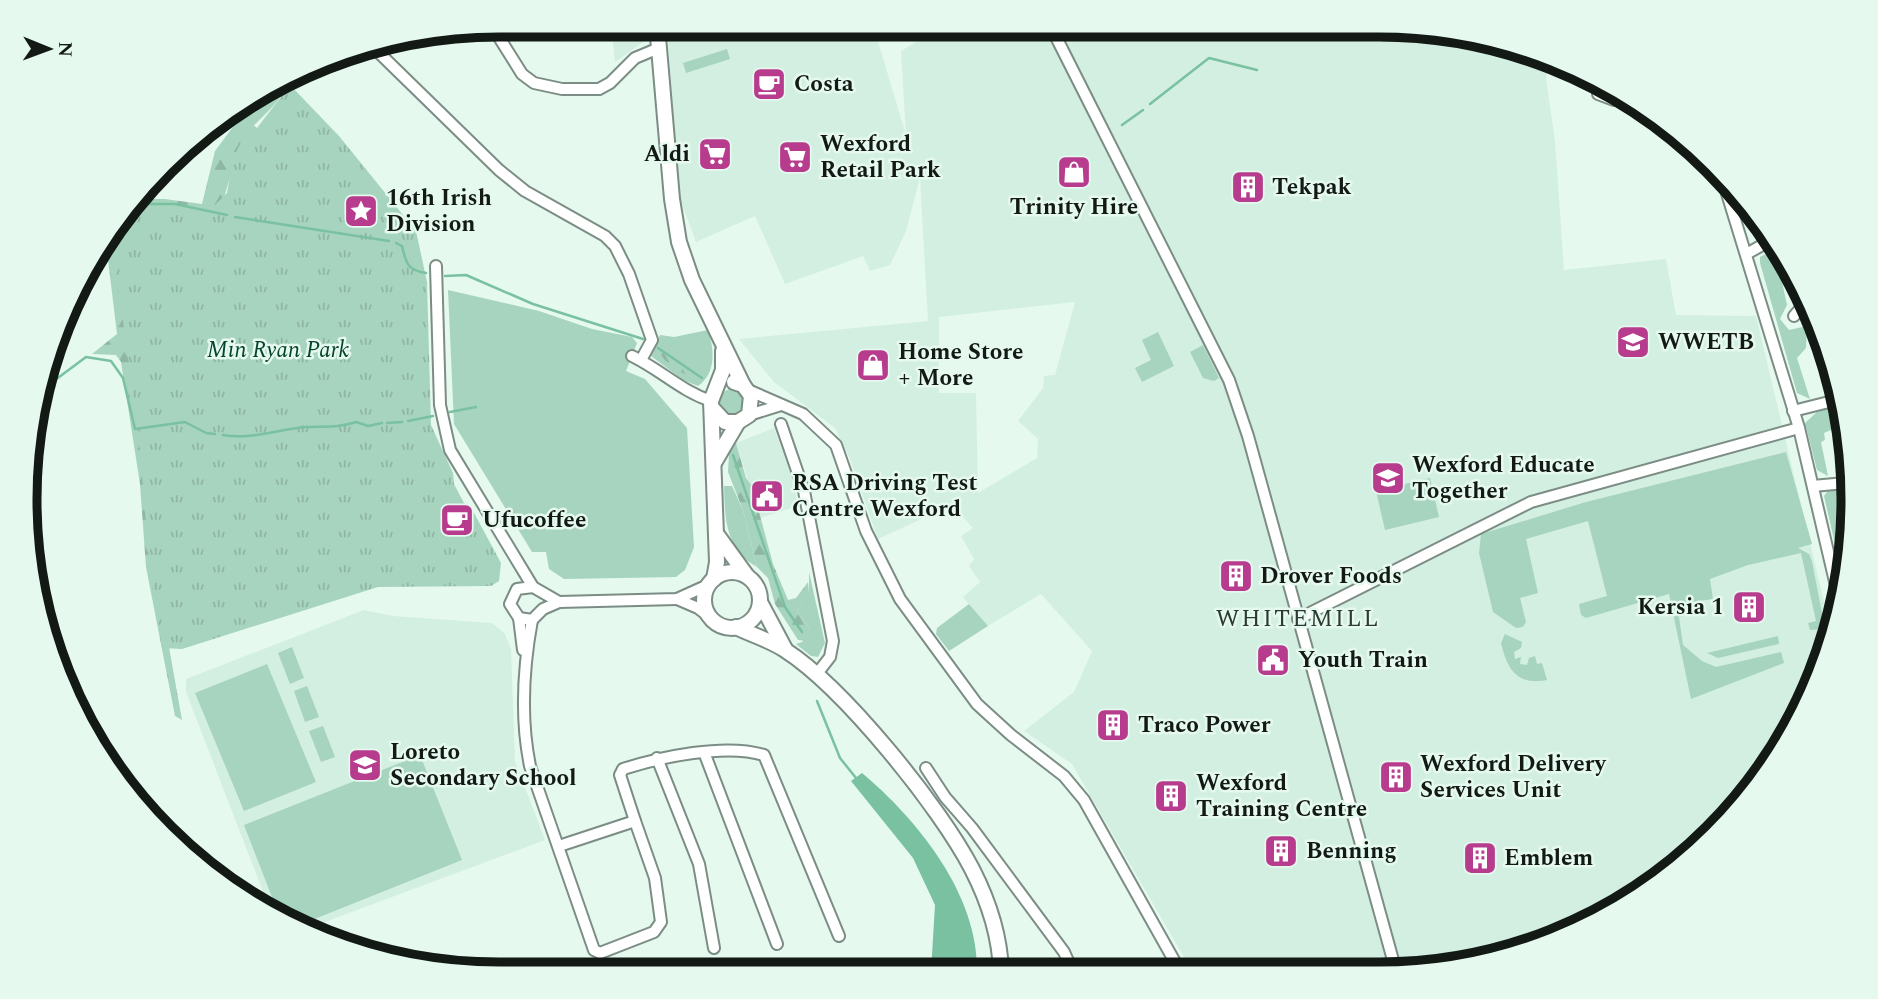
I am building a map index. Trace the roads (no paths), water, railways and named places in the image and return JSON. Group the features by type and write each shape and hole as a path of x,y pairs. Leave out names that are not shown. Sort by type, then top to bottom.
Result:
{"main road":[{"path":"658,37 672,199 679,242 692,280 752,402 713,464"},
{"path":"723,342 723,369 713,399 717,533 711,582 704,601 711,618 786,650 816,675 882,743 955,841 973,870 997,932 1000,962"},
{"path":"713,399 730,382 745,387"},
{"path":"713,399 725,422 743,418"},
{"path":"717,533 755,583 760,601 786,650"},
{"path":"711,582 730,572 748,577"},
{"path":"736,627 752,619 760,601"}],"street":[{"path":"499,37 522,74 534,83 562,89 599,89 610,83 635,58 659,48"},
{"path":"1056,37 1229,380 1248,436 1393,962"},
{"path":"379,53 499,170 525,191 605,236 618,250 652,340 636,358 666,374 686,393 713,399"},
{"path":"1598,94 1607,97"},
{"path":"1729,198 1799,428 1834,577"},
{"path":"1748,253 1764,244"},
{"path":"436,266 443,429 450,450 537,591 543,609"},
{"path":"1794,316 1801,310"},
{"path":"745,387 803,414 836,445 866,531 900,599 978,704 1011,736 1064,776 1084,800 1175,962"},
{"path":"1793,411 1830,402"},
{"path":"743,418 781,405"},
{"path":"781,424 804,491 833,641 831,657 816,675"},
{"path":"1298,619 1531,502 1799,428"},
{"path":"1814,486 1841,485"},
{"path":"517,562 517,589 510,604 519,618 524,659 523,725 527,751 594,950 600,953 654,932 661,922 657,884 620,773 657,758 704,752 764,755 839,936"},
{"path":"677,599 711,582"},
{"path":"517,589 537,591 559,602"},
{"path":"524,659 532,620 543,609 559,602 677,599 698,608 711,618"},
{"path":"519,618 532,620"},
{"path":"704,752 777,944"},
{"path":"657,758 699,864 714,948"},
{"path":"926,768 945,797 972,828 1064,952 1068,962"},
{"path":"559,846 635,821"},
{"path":"955,841 972,828"}],"waterway":[{"path":"1150,104 1209,58 1257,70"},
{"path":"1122,125 1143,110"},
{"path":"144,204 175,204 227,215"},
{"path":"235,217 389,241"},
{"path":"396,243 402,246 411,268 426,273"},
{"path":"445,276 466,275 533,304 643,339"},
{"path":"658,348 702,378"},
{"path":"53,382 86,357 111,361 123,378 135,429 185,422 206,433 215,434"},
{"path":"450,412 476,407"},
{"path":"408,421 433,416"},
{"path":"223,435 254,435 356,422 368,426 382,423"},
{"path":"387,423 402,422"},
{"path":"733,455 785,607 802,632"},
{"path":"817,701 840,758 856,778"}],"place":[{"name":"Costa","path":"769,84"},
{"name":"Aldi","path":"715,154"},
{"name":"Wexford Retail Park","path":"795,157"},
{"name":"Trinity Hire","path":"1074,172"},
{"name":"Tekpak","path":"1248,187"},
{"name":"16th Irish Division","path":"361,211"},
{"name":"WWETB","path":"1633,342"},
{"name":"Home Store + More","path":"873,365"},
{"name":"Wexford Educate Together","path":"1388,478"},
{"name":"RSA Driving Test Centre Wexford","path":"767,496"},
{"name":"Ufucoffee","path":"457,520"},
{"name":"Drover Foods","path":"1236,576"},
{"name":"Kersia 1","path":"1749,607"},
{"name":"Youth Train","path":"1273,660"},
{"name":"Traco Power","path":"1113,725"},
{"name":"Loreto Secondary School","path":"365,765"},
{"name":"Wexford Delivery Services Unit","path":"1396,777"},
{"name":"Wexford Training Centre","path":"1171,796"},
{"name":"Benning","path":"1281,851"},
{"name":"Emblem","path":"1480,858"}],"district":[{"name":"WHITEMILL","path":"1298,619"}],"park label":[{"name":"Min Ryan Park","path":"278,350"}]}
